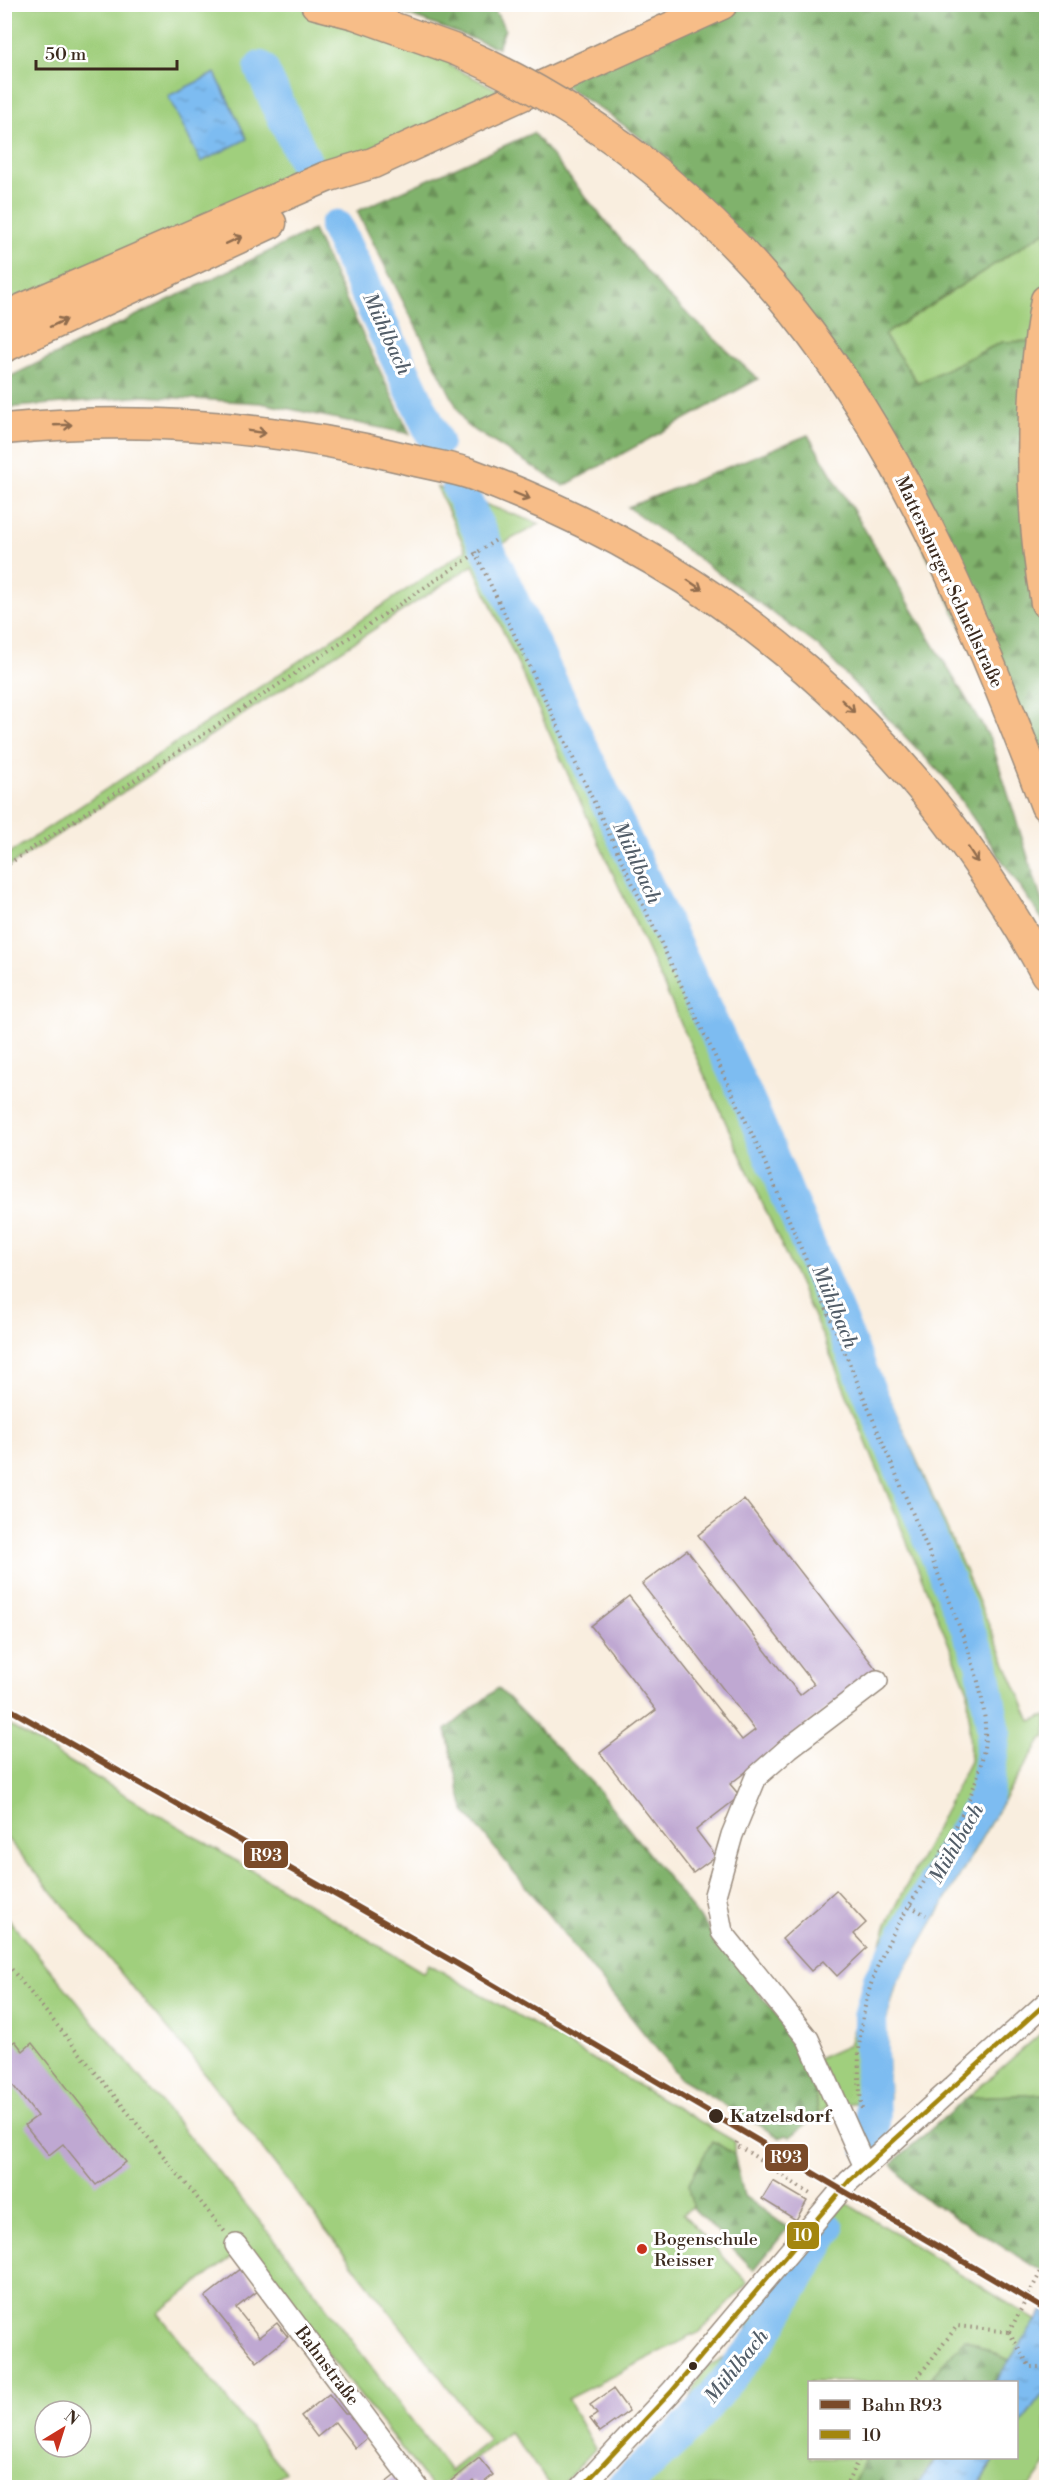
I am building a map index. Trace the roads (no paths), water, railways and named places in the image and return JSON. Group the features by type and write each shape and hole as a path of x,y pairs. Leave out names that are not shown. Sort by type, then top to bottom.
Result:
{"highway":[{"name":"Mattersburger Schnellstraße","path":"316,4 355,14 456,50 557,102 603,131 660,175 692,202 767,279 795,313 849,391 911,495 964,606 1047,806"},
{"path":"4,317 326,177 373,164 722,4"},
{"path":"4,347 334,194 373,164"},
{"path":"4,325 199,233"},
{"path":"1047,300 1039,341 1033,464 1047,603"},
{"path":"4,429 109,423 241,429 370,450 468,473 558,510 628,545 742,617 793,657 846,704 927,793 965,842 1047,974"}],"street":[{"path":"865,2167 808,2039 722,1932 715,1895 732,1834 756,1777 789,1748 877,1681"},
{"path":"581,2487 657,2409 849,2181 1047,2003"},
{"name":"Bahnstraße","path":"236,2245 418,2487"}],"water":[{"path":"215,73 247,139 201,162 168,96"},
{"path":"1046,2306 1046,2390 1018,2427 1018,2381 996,2381"},
{"path":"937,2459 995,2459 976,2487 915,2487"}],"waterway":[{"name":"Mühlbach","path":"261,68 305,162"},
{"name":"Mühlbach","path":"336,227 436,442"},
{"name":"Mühlbach","path":"459,488 751,1107 982,1663 994,1732 986,1795 880,1979 870,2017 873,2125 869,2146"},
{"name":"Mühlbach","path":"622,2488 691,2424 762,2338 827,2229"}],"rail line":[{"name":"R93","path":"4,1706 454,1962 1046,2310"}],"place":[{"name":"Katzelsdorf","path":"716,2116"},
{"name":"Bogenschule Reisser","path":"642,2249"}]}
